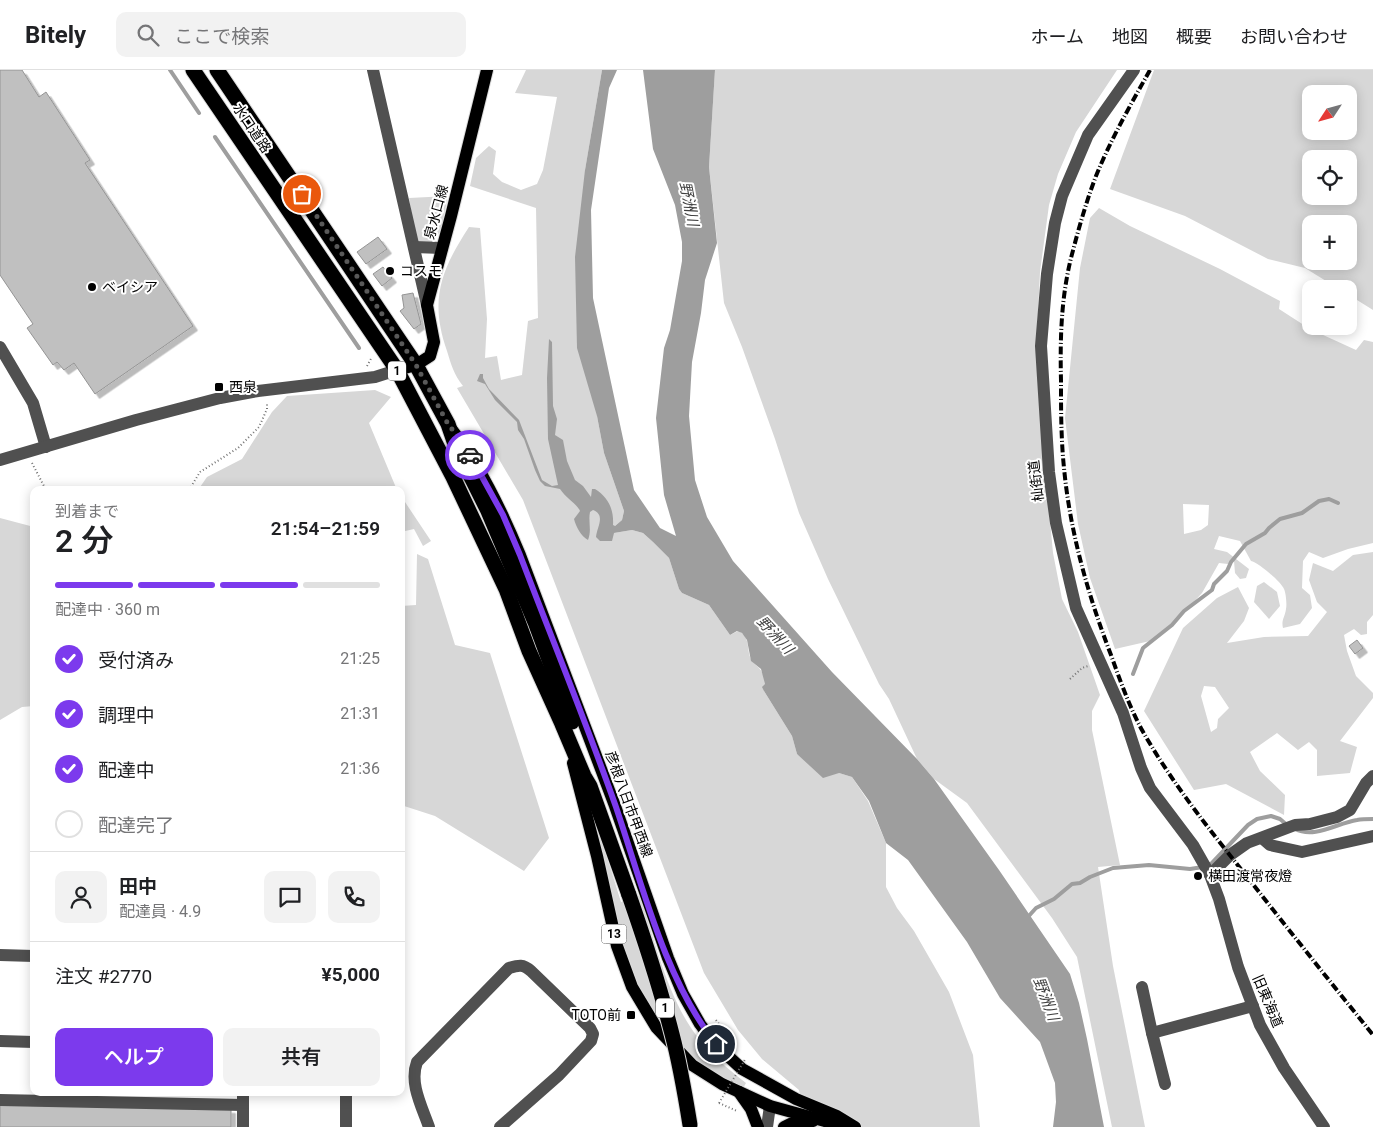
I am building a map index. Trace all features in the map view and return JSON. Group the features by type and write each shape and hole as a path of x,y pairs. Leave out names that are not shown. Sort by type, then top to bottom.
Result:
{"highway":[{"name":"水口道路","path":"193,70 396,370 444,459 502,580 529,650 590,786 629,895 657,978 672,1034 682,1075 690,1126"},
{"name":"水口道路","path":"217,70 416,365 448,424 456,447 488,511 535,622 590,772 590,786"}],"main road":[{"name":"泉水口線","path":"416,365 430,356 434,342 427,305 487,70"},
{"path":"396,370 416,365"},
{"name":"彦根八日市甲西線","path":"448,424 462,442 498,506 520,555 615,806 653,919 683,994 700,1024 710,1037 744,1064 796,1099 837,1116 854,1127"},
{"name":"13","path":"552,700 551,708 569,752 583,798 617,946 632,987 656,1027 692,1065 722,1084 799,1117 822,1120 846,1127"},
{"path":"744,1064 770,1106 786,1100 796,1099"},
{"path":"739,1092 751,1110 758,1127"},
{"path":"784,1127 799,1117"}],"street":[{"path":"373,70 427,305"},
{"name":"杣街道","path":"1134,70 1088,136 1062,196 1055,223 1047,274 1041,346 1049,472 1056,522 1076,608 1123,713 1141,768 1150,788 1193,845 1207,869"},
{"path":"414,247 443,243"},
{"path":"0,347 4,364 33,403 46,447"},
{"path":"0,460 171,410 220,398 266,390 374,377 396,370"},
{"path":"1207,869 1247,843 1290,827 1337,817 1350,810 1366,783 1373,776"},
{"path":"1262,838 1270,845 1302,852 1373,836"},
{"name":"旧東海道","path":"1207,869 1219,899 1238,967 1260,1025 1284,1068 1324,1127"},
{"path":"0,955 30,956"},
{"path":"429,1127 415,1088 414,1073 417,1062 510,968 521,965 526,966 538,977 590,1028 593,1034 591,1041 559,1074 500,1127"},
{"path":"1142,987 1165,1084"},
{"path":"1152,1033 1253,1006"},
{"path":"0,1041 30,1042"},
{"path":"346,1096 346,1127"},
{"path":"0,1100 243,1099 242,1127"},
{"path":"767,1127 770,1106"}],"path":[{"path":"370,370 367,364 372,357 376,356"},
{"path":"192,486 200,472 238,448 259,427 267,409 266,390"},
{"path":"27,453 44,486"},
{"path":"1070,679 1082,668 1100,662"},
{"path":"716,1020 735,1046"},
{"path":"738,1111 719,1103 744,1064 741,1052"}],"shaded area":[{"path":"526,70 602,70 585,170 597,416 604,453 624,511 622,520 615,526 614,533 632,530 643,533 669,558 682,593 709,605 730,635 738,631 745,636 752,660 764,676 764,691 792,736 797,754 852,777 868,801 886,843 886,887 949,992 973,1055 980,1127 808,1127 799,1090 762,1059 738,1030 704,973 523,500 457,388 463,386 453,369 442,333 439,301 445,272 451,257 469,227 480,228 487,319 485,358 497,356 501,380 522,375 528,321 538,318 536,208 470,186 476,158 489,146 496,151 493,174 502,182 521,190 537,184 543,170 557,97 515,93"},
{"path":"715,70 1117,70 1076,132 1058,174 1049,205 1040,272 1037,334 1045,466 1053,553 1062,599 1078,632 1100,695 1092,711 1092,730 1120,865 1098,867 1113,966 1145,1127 1112,1127 1077,957 1052,918 967,803 934,779 917,759 828,579 799,513 775,439 724,303 709,167"},
{"path":"1154,70 1373,70 1373,310 1357,300 1357,280 1324,280 1308,270 1357,270 1357,215 1302,215 1302,267 1268,259 1185,216 1110,189"},
{"path":"448,196 441,231 429,246 416,242 409,198"},
{"path":"1099,208 1130,226 1220,269 1280,301 1279,309 1302,324 1302,335 1323,335 1356,350 1364,340 1373,342 1373,543 1323,558 1309,552 1303,561 1302,588 1310,595 1312,608 1300,624 1283,628 1282,623 1286,612 1286,602 1285,591 1282,586 1264,568 1251,561 1240,541 1219,536 1214,549 1227,552 1249,569 1246,578 1240,579 1235,573 1234,561 1228,564 1219,563 1202,593 1178,619 1150,641 1115,649 1090,578 1078,524 1065,418 1080,268 1090,218","holes":["1183,504 1209,505 1208,525 1201,530 1184,534"]},
{"path":"375,390 391,397 369,423 395,486 201,486 207,477 242,459 272,412 287,396"},
{"path":"405,502 431,541 423,546 414,529 405,531"},
{"path":"0,518 30,526 30,706 22,707 0,720"},
{"path":"1373,552 1373,615 1367,622 1367,634 1361,635 1354,629 1344,635 1347,651 1356,676 1373,693 1373,698 1340,741 1357,747 1350,773 1317,776 1317,750 1309,742 1298,750 1277,733 1250,752 1260,771 1285,795 1284,815 1226,784 1194,790 1144,711 1183,628 1217,598 1238,587 1249,608 1244,621 1227,643 1264,637 1308,636 1327,612 1317,602 1309,580 1313,563 1333,571 1353,555","holes":["1204,686 1215,687 1229,708 1218,719 1217,728 1211,732 1201,696"]},
{"path":"417,554 428,559 455,645 490,653 549,838 524,871 435,816 405,806 405,606 416,605"},
{"path":"1264,582 1277,592 1280,606 1269,619 1254,602 1257,586"},
{"path":"589,799 621,902 640,895 663,968 677,1004 707,1049 746,1083 742,1090 691,1060 656,1024 622,955"}],"water":[{"name":"野洲川","path":"602,70 617,70 609,88 591,210 593,298 634,490 660,528 676,536 664,495 656,418 664,348 670,330 682,261 682,242 675,205 653,149 643,70 715,70 709,167 717,243 705,280 692,362 689,416 695,480 707,517 733,561 832,672 934,779 1070,974 1087,1039 1104,1127 1053,1127 1056,1102 1055,1083 1040,1042 1000,998 967,942 908,860 886,843 869,801 852,777 839,773 823,778 797,754 792,736 762,687 765,684 761,669 751,661 747,640 742,633 737,631 730,635 709,605 682,593 669,558 643,533 632,530 614,533 612,541 600,541 596,537 600,518 597,512 593,510 590,512 588,540 583,536 577,528 574,519 580,511 579,509 560,489 545,486 540,481 524,439 518,430 517,422 495,400 485,384 477,381 480,374 483,374 489,389 519,420 542,480 552,486 558,485 548,439 547,378 549,339 552,342 553,406 557,419 555,435 563,440 567,461 575,480 583,486 591,497 592,489 595,489 607,500 611,509 613,525 615,526 622,520 624,511 604,453 597,416 577,348 575,257 585,170"}],"building":[{"path":"0,70 22,70 39,97 46,92 90,160 85,163 193,326 95,394 74,363 64,370 57,362 53,365 27,328 33,324 0,275"},
{"path":"378,237 387,249 366,264 357,252"},
{"path":"383,267 392,278 382,286 373,274"},
{"path":"413,293 421,324 414,329 400,311 404,308 402,295"},
{"path":"1357,640 1363,648 1355,654 1349,646"},
{"path":"0,1105 231,1109 231,1127 0,1127"}],"waterway":[{"path":"170,70 199,113"},
{"path":"215,137 359,348"},
{"path":"1133,674 1143,648 1172,625 1184,611 1212,590 1214,584 1227,571 1231,562 1246,544 1265,533 1280,519 1302,513 1319,501 1329,499 1338,503"},
{"path":"1027,918 1036,908 1054,899 1072,884 1080,883 1113,868 1149,865 1190,869 1203,867 1212,863 1248,825 1257,819 1271,816 1280,819 1287,825"},
{"path":"1295,829 1303,832 1318,831 1361,819 1373,819"}],"railway":[{"path":"1150,70 1115,135 1096,176 1076,237 1065,289 1061,350 1062,435 1067,492 1075,539 1095,609 1121,683 1137,721 1154,750 1208,828 1373,1035"}],"way so far":[{"path":"302,194 416,365 448,424 470,455"}],"place":[{"name":"コスモ","path":"390,271"},
{"name":"ベイシア","path":"92,287"},
{"name":"西泉","path":"219,387"},
{"name":"横田渡常夜燈","path":"1198,876"},
{"name":"TOTO前","path":"631,1015"}],"route":[{"path":"470,455 503,515 520,555 615,806 653,919 683,994 700,1024 716,1044"}]}
